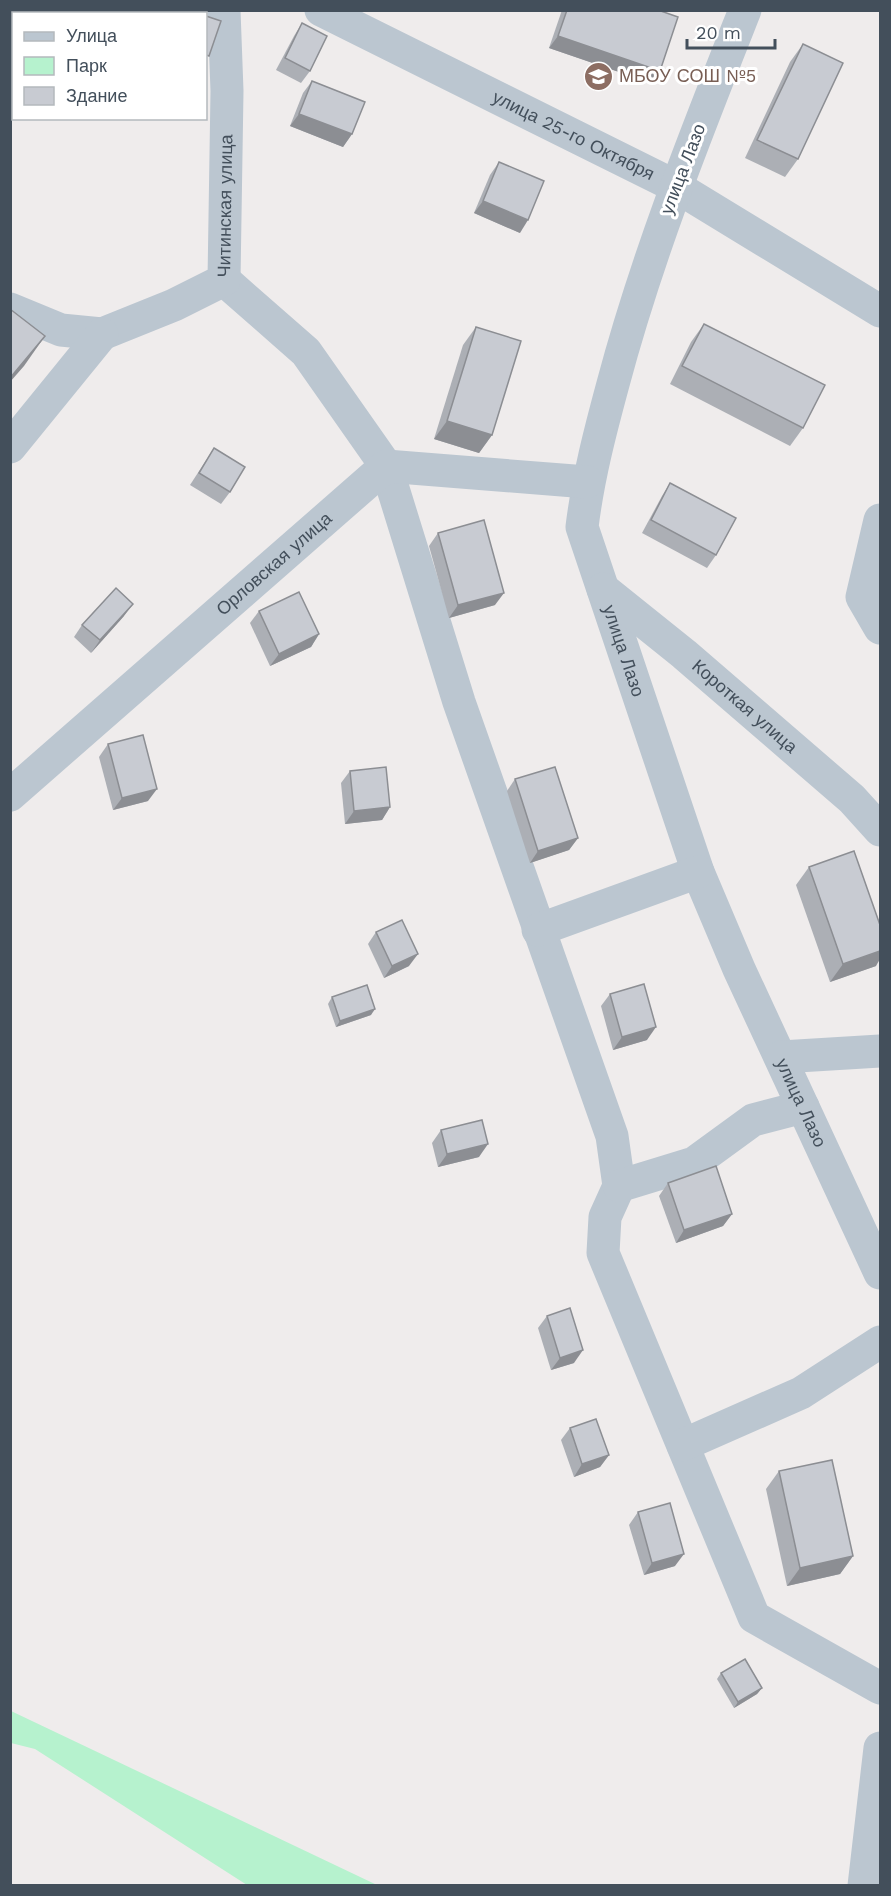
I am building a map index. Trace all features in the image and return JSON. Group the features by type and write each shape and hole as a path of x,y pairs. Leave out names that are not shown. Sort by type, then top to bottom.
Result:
{"street":[{"name":"Читинская улица","path":"10,309 61,330 102,334 174,305 224,280 227,91 224,10"},
{"name":"улица 25-го Октября","path":"321,10 675,186 880,311"},
{"name":"улица Лазо","path":"745,10 675,186 635,302 587,482 582,527 698,872 880,1273"},
{"path":"224,280 306,352 386,466 459,702 612,1136 619,1186 605,1217 603,1253 754,1617 880,1688"},
{"path":"10,447 102,334"},
{"path":"386,466 587,482"},
{"name":"Орловская улица","path":"10,795 386,466"},
{"path":"880,520 861,597 880,628"},
{"name":"Короткая улица","path":"603,589 693,661 852,799 880,830"},
{"path":"538,930 698,872"},
{"path":"781,1057 880,1052"},
{"path":"619,1186 694,1163 753,1120 803,1107"},
{"path":"683,1444 801,1394 880,1342"},
{"path":"864,1886 880,1748"}],"green space":[{"path":"11,1711 377,1885 247,1885 35,1749 11,1743"}],"building":[{"path":"57,10 171,10 170,12 61,12"},
{"path":"567,10 658,10 678,17 660,71 558,36"},
{"path":"207,16 221,21 209,56 207,55"},
{"path":"302,23 327,36 310,71 285,58"},
{"path":"803,44 843,63 798,159 757,140"},
{"path":"312,81 365,102 352,134 299,114"},
{"path":"499,162 544,181 528,220 483,201"},
{"path":"10,309 45,336 10,378"},
{"path":"704,324 825,385 803,428 682,366"},
{"path":"476,327 521,341 492,435 447,421"},
{"path":"214,448 245,467 230,492 199,473"},
{"path":"670,483 736,518 716,555 651,520"},
{"path":"484,520 504,593 458,605 438,533"},
{"path":"116,588 133,604 100,640 82,625"},
{"path":"299,592 319,634 279,654 259,611"},
{"path":"143,735 157,789 122,798 108,744"},
{"path":"386,767 390,807 354,811 350,771"},
{"path":"555,767 578,838 538,851 515,779"},
{"path":"854,851 880,925 880,951 843,964 809,867"},
{"path":"402,920 418,954 392,966 376,932"},
{"path":"644,984 656,1027 622,1037 610,994"},
{"path":"367,985 375,1009 340,1021 332,997"},
{"path":"482,1120 488,1144 447,1154 441,1130"},
{"path":"716,1166 732,1214 684,1230 668,1183"},
{"path":"570,1308 583,1350 560,1358 547,1316"},
{"path":"596,1419 609,1455 582,1464 570,1428"},
{"path":"832,1460 853,1556 800,1568 779,1471"},
{"path":"670,1503 684,1554 652,1563 638,1512"},
{"path":"745,1659 762,1688 738,1702 721,1673"}],"place":[{"name":"МБОУ СОШ №5","path":"598,76"}]}
